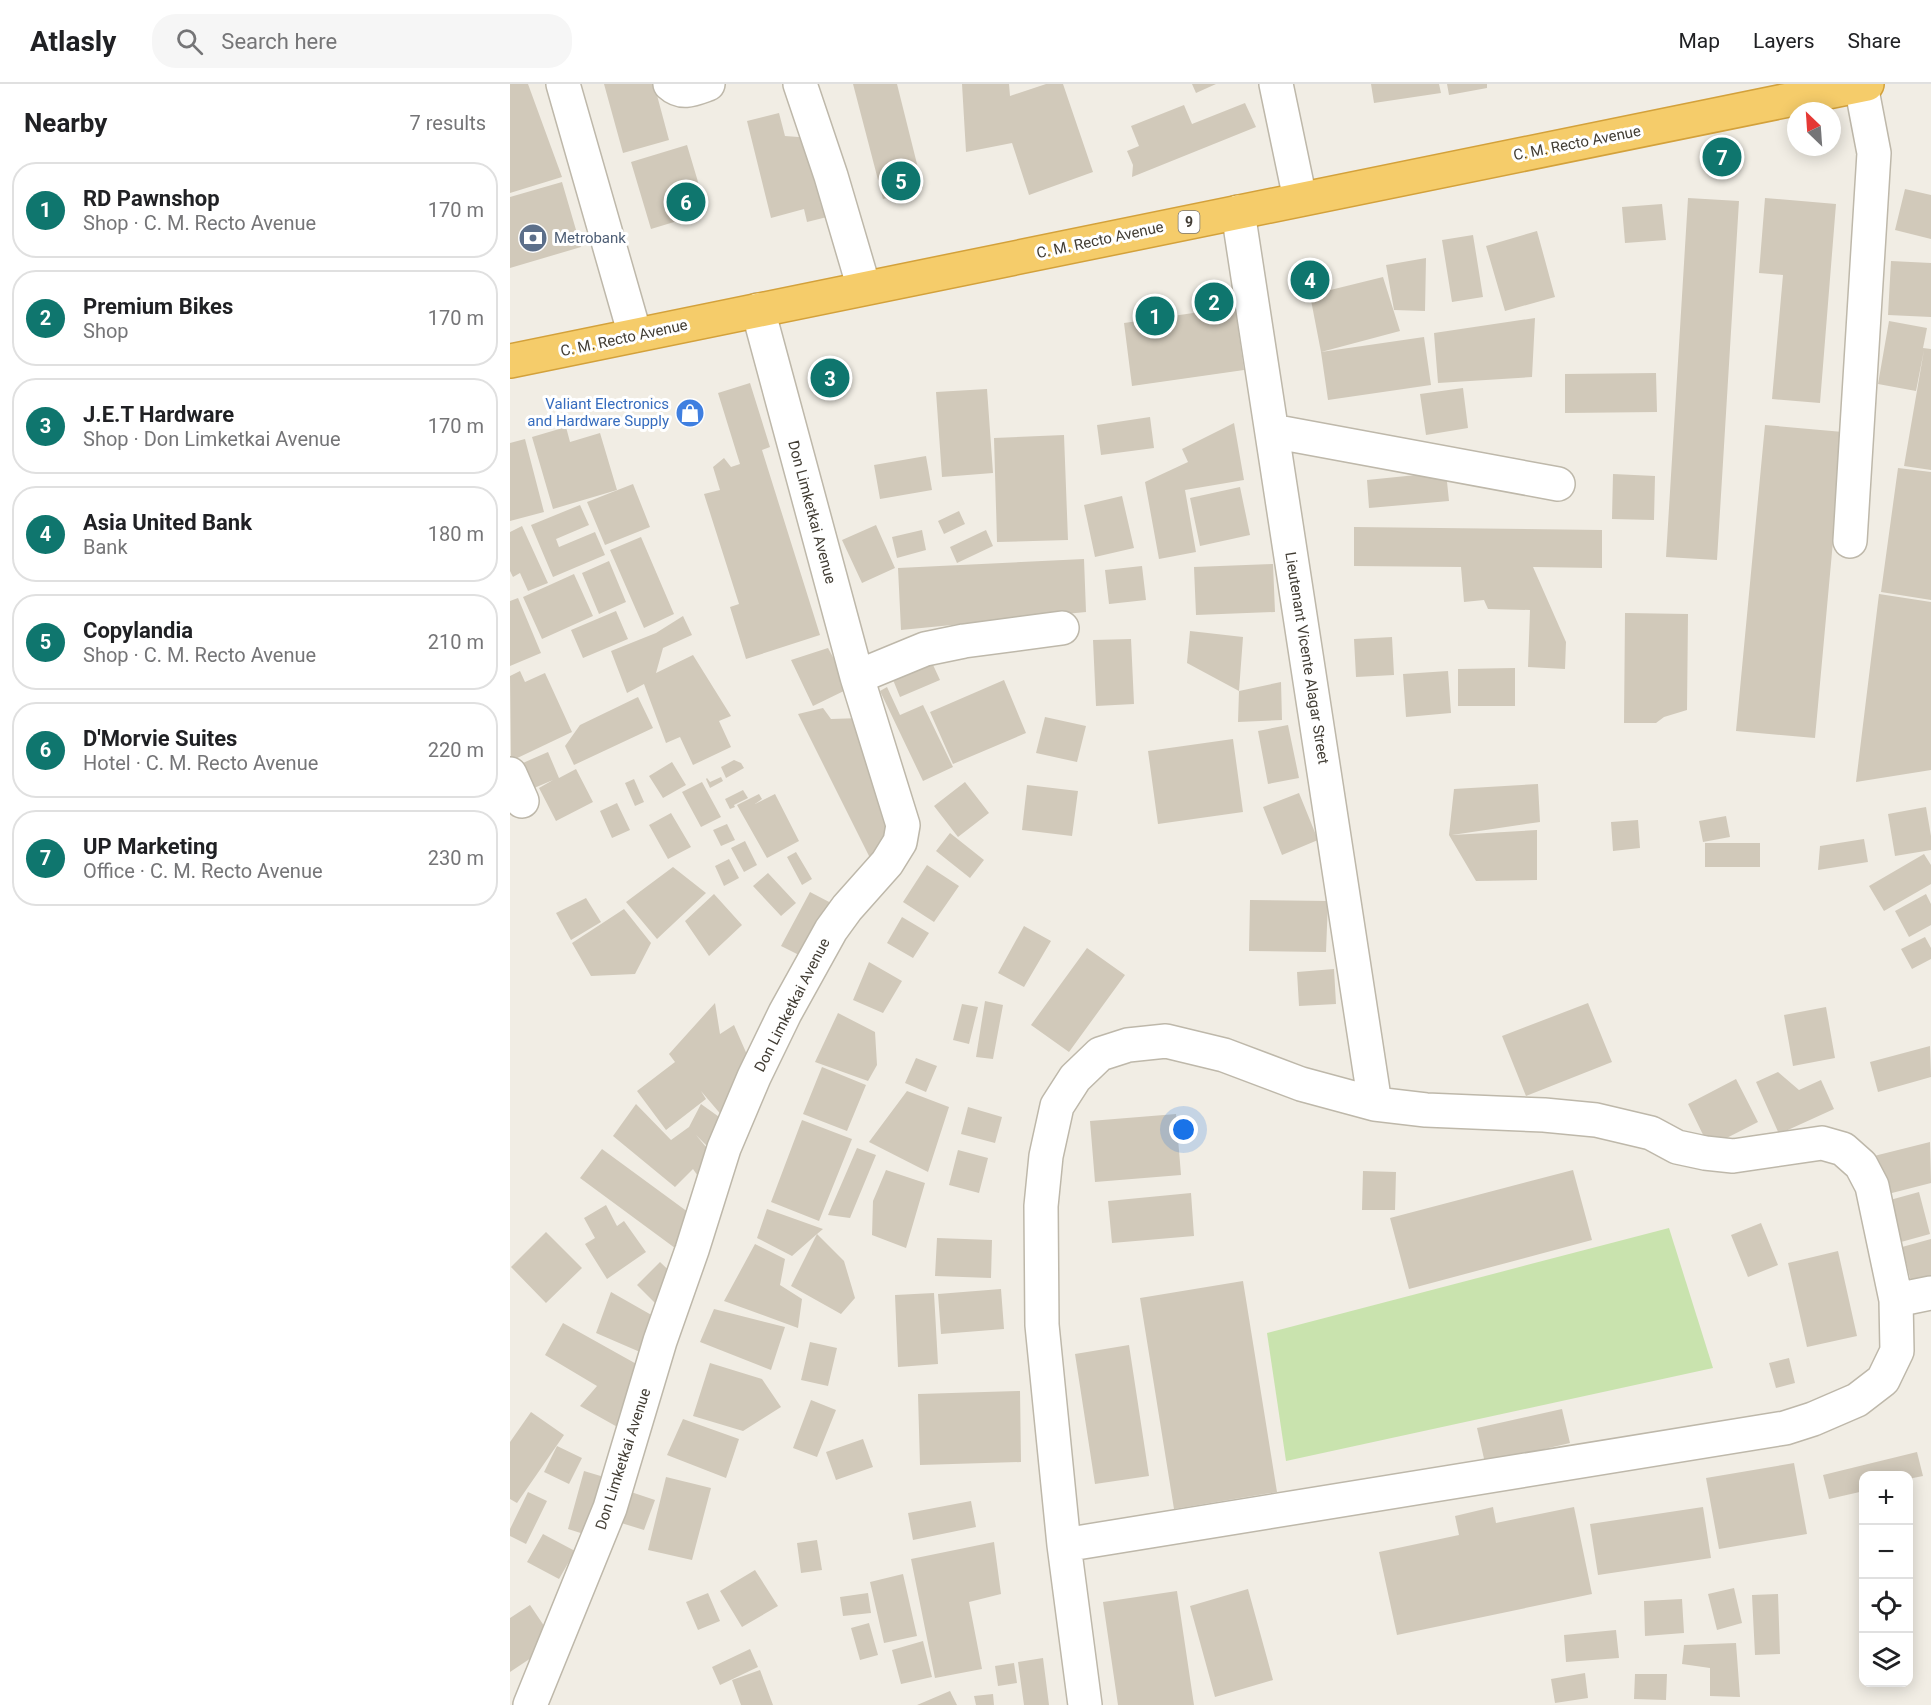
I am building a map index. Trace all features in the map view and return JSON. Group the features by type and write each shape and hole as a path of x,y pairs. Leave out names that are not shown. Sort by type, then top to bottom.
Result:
{"highway":[{"name":"C. M. Recto Avenue","path":"510,361 1864,85"}],"street":[{"path":"563,84 635,335"},
{"path":"670,84 686,92 708,84"},
{"path":"800,84 831,176 864,288"},
{"path":"1276,84 1300,200"},
{"path":"1850,542 1874,153 1864,85"},
{"name":"Lieutenant Vicente Alagar Street","path":"1238,212 1375,1104"},
{"name":"Don Limketkai Avenue","path":"530,1705 610,1508 660,1341 724,1148 785,1012 831,930 887,862 900,842 903,825 857,677 758,310"},
{"path":"1272,431 1558,484"},
{"path":"857,677 925,649 1062,628"},
{"path":"1064,1545 1785,1428 1857,1400 1883,1380 1897,1351 1896,1300 1872,1186 1861,1165 1843,1149 1822,1143 1733,1156 1705,1153 1677,1147 1651,1132 1596,1120 1544,1115 1426,1110 1375,1104 1301,1084 1224,1055 1166,1041 1128,1045 1100,1054 1075,1078 1057,1107 1046,1156 1041,1206 1042,1325 1064,1545 1084,1705"},
{"path":"1896,1300 1931,1293"}],"green space":[{"path":"1669,1228 1713,1368 1286,1461 1267,1333"}],"building":[{"path":"510,84 528,84 562,177 510,193"},
{"path":"604,84 654,84 669,140 623,153"},
{"path":"853,84 897,84 923,188 883,199"},
{"path":"962,84 1009,84 1010,96 1046,84 1063,84 1093,172 1029,195 1012,143 966,152"},
{"path":"1192,84 1216,84 1196,93"},
{"path":"1371,84 1439,84 1441,93 1374,103"},
{"path":"1447,84 1487,84 1487,88 1449,95"},
{"path":"1245,103 1256,127 1132,177 1133,165 1127,151 1139,146 1131,126 1184,105 1192,124"},
{"path":"779,113 785,136 812,138 831,216 807,222 804,209 771,218 747,121"},
{"path":"687,145 707,212 651,229 631,162"},
{"path":"562,182 581,247 510,268 510,197"},
{"path":"1905,189 1931,195 1931,239 1895,230"},
{"path":"1688,198 1739,201 1717,560 1666,557"},
{"path":"1765,198 1836,204 1820,403 1772,399 1783,275 1759,273"},
{"path":"1662,204 1666,240 1625,243 1622,207"},
{"path":"1537,231 1555,297 1505,311 1486,246"},
{"path":"1473,235 1483,297 1452,302 1442,240"},
{"path":"1426,258 1425,311 1394,310 1386,265"},
{"path":"1891,261 1931,263 1931,317 1888,315"},
{"path":"1383,277 1400,331 1321,352 1310,295"},
{"path":"1235,307 1244,370 1132,386 1124,323"},
{"path":"1535,318 1532,377 1438,383 1434,333"},
{"path":"1889,321 1927,328 1923,348 1931,349 1931,470 1904,466 1924,350 1916,391 1878,384"},
{"path":"1424,337 1431,385 1328,400 1321,352"},
{"path":"1656,373 1657,412 1565,413 1565,374"},
{"path":"750,383 770,447 762,450 820,635 746,659 730,607 739,604 704,494 720,490 713,467 724,458 731,467 740,464 718,393"},
{"path":"1463,388 1468,428 1426,435 1420,394"},
{"path":"987,389 993,473 942,477 936,392"},
{"path":"1150,417 1154,448 1101,455 1097,425"},
{"path":"1234,423 1244,480 1185,490 1196,552 1159,559 1145,482 1188,462 1182,449"},
{"path":"1765,425 1843,432 1815,738 1736,731"},
{"path":"566,427 570,442 600,433 617,490 553,509 532,437"},
{"path":"1064,435 1068,540 997,542 994,438"},
{"path":"525,439 544,512 510,521 510,443"},
{"path":"926,456 932,490 880,499 874,465"},
{"path":"1898,468 1931,472 1931,600 1881,592"},
{"path":"1446,472 1449,501 1369,508 1367,480"},
{"path":"1613,474 1655,476 1654,520 1612,519"},
{"path":"633,484 650,527 605,545 587,502"},
{"path":"1240,487 1250,535 1200,546 1190,498"},
{"path":"1122,496 1134,548 1095,557 1084,505"},
{"path":"580,505 589,525 556,539 559,547 595,532 605,555 553,577 531,525"},
{"path":"959,511 965,524 944,534 938,521"},
{"path":"876,525 895,568 862,583 842,540"},
{"path":"522,526 548,583 528,591 520,573 513,577 510,571 510,532"},
{"path":"1354,527 1602,530 1602,568 1533,567 1566,642 1565,669 1528,667 1530,610 1488,609 1484,600 1464,602 1461,567 1354,566"},
{"path":"922,530 926,550 897,558 892,537"},
{"path":"986,530 993,546 957,563 950,547"},
{"path":"641,537 674,614 644,628 610,550"},
{"path":"1084,559 1086,612 901,630 898,568"},
{"path":"609,561 626,602 599,614 582,573"},
{"path":"1273,564 1275,612 1196,615 1194,567"},
{"path":"1142,566 1146,600 1109,604 1105,570"},
{"path":"574,574 593,616 542,639 523,597"},
{"path":"1879,594 1931,602 1931,770 1856,782"},
{"path":"518,598 541,653 510,666 510,601"},
{"path":"616,611 628,639 583,658 571,630"},
{"path":"1625,613 1688,614 1687,710 1664,717 1656,723 1624,723"},
{"path":"683,616 692,635 663,648 656,673 693,655 731,716 719,721 731,747 693,765 680,737 666,743 644,684 627,693 611,651 656,633"},
{"path":"1190,631 1243,637 1239,691 1187,663"},
{"path":"1392,637 1394,675 1356,677 1354,639"},
{"path":"1131,639 1134,704 1096,706 1093,640"},
{"path":"828,648 850,688 813,706 791,660"},
{"path":"928,654 940,680 900,697 889,670"},
{"path":"1515,668 1515,706 1458,706 1458,669"},
{"path":"520,671 525,682 545,673 572,732 511,761 510,676"},
{"path":"1448,671 1451,713 1406,717 1403,674"},
{"path":"1004,680 1026,733 953,764 930,712"},
{"path":"1281,682 1282,720 1238,722 1239,691"},
{"path":"887,687 900,715 923,705 953,767 923,781 880,691"},
{"path":"638,697 653,728 574,765 565,746 580,725"},
{"path":"823,708 831,719 861,718 896,828 871,860 798,714"},
{"path":"1045,717 1086,726 1077,762 1036,753"},
{"path":"1288,725 1299,778 1268,784 1258,731"},
{"path":"1233,739 1243,812 1158,824 1148,751"},
{"path":"548,752 559,778 576,769 593,802 556,821 539,788 553,780 527,791 516,766"},
{"path":"734,760 741,763 744,768 726,778 721,767"},
{"path":"672,762 686,785 663,798 649,776"},
{"path":"721,777 723,781 710,788 707,778 710,782"},
{"path":"634,779 644,802 635,806 625,783"},
{"path":"702,782 721,817 701,827 682,792"},
{"path":"965,782 989,813 958,837 934,806"},
{"path":"1538,784 1540,822 1452,835 1537,830 1537,880 1476,881 1449,835 1454,789"},
{"path":"1027,785 1078,791 1072,836 1022,830"},
{"path":"743,790 748,798 730,809 725,799"},
{"path":"1299,793 1318,840 1282,855 1263,807"},
{"path":"759,794 762,799 755,804 775,794 799,841 767,858 737,805"},
{"path":"617,803 630,830 612,838 600,811"},
{"path":"1926,807 1931,850 1895,856 1888,814"},
{"path":"671,813 691,847 668,859 649,825"},
{"path":"1726,816 1730,837 1703,842 1699,821"},
{"path":"1638,820 1640,848 1613,851 1611,822"},
{"path":"727,824 735,840 721,846 713,830"},
{"path":"950,833 984,860 970,878 936,851"},
{"path":"1864,839 1868,862 1818,870 1820,846"},
{"path":"745,841 757,865 744,872 731,848"},
{"path":"1705,843 1760,843 1760,867 1705,867"},
{"path":"796,852 812,879 802,885 787,857"},
{"path":"1924,854 1931,865 1931,884 1884,911 1869,886"},
{"path":"729,859 739,878 724,886 715,866"},
{"path":"927,865 959,886 934,922 903,902"},
{"path":"673,867 706,893 657,939 626,902"},
{"path":"768,873 796,903 781,916 753,886"},
{"path":"810,892 833,904 805,958 781,946"},
{"path":"714,894 742,925 709,956 685,921"},
{"path":"1926,894 1931,904 1931,925 1909,937 1895,911"},
{"path":"586,898 601,922 571,940 556,913"},
{"path":"1250,900 1328,901 1326,952 1249,951"},
{"path":"624,909 651,943 635,974 591,976 572,943"},
{"path":"902,917 929,933 913,958 887,943"},
{"path":"1024,926 1051,941 1024,987 998,973"},
{"path":"1925,937 1931,948 1931,959 1912,969 1901,949"},
{"path":"1087,948 1125,975 1069,1052 1031,1025"},
{"path":"869,962 902,981 883,1013 853,1000"},
{"path":"1334,969 1336,1004 1299,1006 1297,972"},
{"path":"985,1001 1003,1005 993,1059 976,1057"},
{"path":"715,1003 720,1034 734,1025 752,1066 729,1124 701,1091 706,1099 666,1130 637,1091 675,1062 669,1054"},
{"path":"1588,1003 1612,1062 1526,1096 1502,1036"},
{"path":"962,1004 978,1007 969,1044 953,1040"},
{"path":"1826,1007 1835,1058 1793,1066 1784,1015"},
{"path":"838,1013 875,1032 877,1065 868,1081 815,1062"},
{"path":"1930,1046 1931,1077 1878,1092 1870,1062"},
{"path":"916,1058 937,1066 926,1092 905,1083"},
{"path":"822,1067 866,1085 847,1131 803,1114"},
{"path":"1778,1072 1799,1090 1821,1080 1834,1109 1779,1134 1756,1082"},
{"path":"1736,1079 1758,1122 1709,1147 1688,1104"},
{"path":"907,1091 949,1107 928,1172 869,1142"},
{"path":"636,1104 671,1140 689,1127 701,1104 729,1124 715,1154 696,1135 716,1159 700,1179 693,1169 675,1187 613,1136"},
{"path":"968,1107 1002,1117 995,1143 961,1134"},
{"path":"1176,1114 1181,1175 1095,1182 1090,1121"},
{"path":"802,1120 852,1139 819,1221 771,1202"},
{"path":"1930,1142 1931,1183 1884,1195 1874,1156"},
{"path":"857,1148 876,1155 850,1218 828,1215"},
{"path":"602,1149 692,1215 679,1251 580,1178"},
{"path":"958,1150 988,1158 979,1193 949,1185"},
{"path":"886,1170 925,1183 906,1248 872,1235 873,1201"},
{"path":"1573,1170 1592,1240 1409,1289 1390,1218"},
{"path":"1363,1171 1396,1172 1395,1210 1362,1210"},
{"path":"1919,1192 1930,1234 1901,1242 1890,1200"},
{"path":"1191,1193 1194,1236 1112,1243 1108,1201"},
{"path":"606,1205 617,1226 624,1221 646,1252 607,1279 585,1244 595,1238 584,1218"},
{"path":"767,1209 823,1229 792,1256 757,1238"},
{"path":"1761,1223 1778,1265 1748,1277 1731,1235"},
{"path":"546,1232 582,1268 546,1303 511,1267"},
{"path":"817,1234 844,1261 855,1298 841,1314 791,1286"},
{"path":"937,1238 992,1240 991,1278 935,1276"},
{"path":"1931,1239 1931,1284 1913,1289 1902,1247"},
{"path":"755,1244 785,1259 780,1285 802,1299 798,1328 724,1301"},
{"path":"1838,1251 1857,1336 1807,1347 1788,1263"},
{"path":"660,1262 679,1280 655,1303 637,1285"},
{"path":"1243,1281 1277,1492 1174,1509 1140,1298"},
{"path":"1001,1289 1004,1329 941,1334 938,1294"},
{"path":"611,1292 655,1317 640,1352 596,1333"},
{"path":"934,1293 938,1364 898,1367 895,1295"},
{"path":"714,1309 785,1327 771,1370 700,1342"},
{"path":"563,1323 649,1371 621,1429 580,1406 597,1386 545,1355"},
{"path":"810,1342 837,1348 828,1386 801,1380"},
{"path":"1129,1345 1149,1476 1095,1484 1075,1354"},
{"path":"1789,1358 1795,1383 1776,1388 1769,1363"},
{"path":"710,1363 762,1379 781,1407 743,1431 693,1416"},
{"path":"1020,1391 1021,1462 920,1465 918,1394"},
{"path":"811,1400 836,1410 817,1457 793,1448"},
{"path":"1562,1409 1570,1443 1485,1463 1477,1428"},
{"path":"531,1412 564,1435 517,1503 510,1499 510,1442"},
{"path":"683,1419 739,1439 726,1478 667,1455"},
{"path":"863,1439 873,1467 836,1480 826,1452"},
{"path":"557,1446 582,1458 569,1484 544,1472"},
{"path":"1917,1452 1923,1476 1913,1478 1913,1471 1859,1471 1859,1492 1829,1499 1823,1475"},
{"path":"1794,1463 1807,1534 1719,1549 1706,1478"},
{"path":"584,1471 604,1477 587,1535 568,1529"},
{"path":"666,1477 711,1488 692,1560 648,1550"},
{"path":"628,1491 655,1500 644,1530 618,1522"},
{"path":"528,1492 547,1501 526,1544 510,1536 510,1529"},
{"path":"971,1501 976,1527 913,1540 908,1513"},
{"path":"1493,1507 1496,1523 1574,1507 1592,1594 1397,1635 1379,1552 1459,1535 1455,1516"},
{"path":"1703,1507 1711,1558 1598,1575 1590,1524"},
{"path":"543,1534 575,1551 559,1579 527,1562"},
{"path":"817,1540 822,1570 801,1573 797,1543"},
{"path":"994,1542 1001,1594 969,1602 982,1669 935,1678 911,1559"},
{"path":"755,1570 778,1606 742,1627 720,1591"},
{"path":"903,1574 917,1636 884,1643 870,1582"},
{"path":"1734,1588 1742,1623 1717,1630 1708,1594"},
{"path":"1248,1589 1273,1680 1215,1697 1190,1606"},
{"path":"1177,1591 1194,1705 1118,1705 1103,1602"},
{"path":"708,1593 720,1621 698,1630 686,1602"},
{"path":"868,1593 871,1613 843,1616 840,1597"},
{"path":"1778,1594 1780,1654 1755,1655 1752,1595"},
{"path":"1682,1599 1684,1633 1645,1636 1644,1601"},
{"path":"530,1605 555,1642 510,1672 510,1618"},
{"path":"869,1623 878,1655 860,1660 851,1628"},
{"path":"1616,1630 1619,1658 1566,1662 1564,1635"},
{"path":"923,1641 932,1677 901,1684 892,1650"},
{"path":"1736,1643 1740,1697 1710,1696 1710,1668 1682,1664 1684,1645"},
{"path":"750,1649 758,1667 720,1685 712,1667"},
{"path":"1043,1658 1049,1705 1024,1705 1018,1662"},
{"path":"1014,1663 1017,1683 998,1686 995,1666"},
{"path":"760,1670 773,1705 741,1705 732,1680"},
{"path":"1585,1673 1588,1698 1555,1703 1551,1679"},
{"path":"1635,1674 1667,1674 1666,1700 1634,1699"},
{"path":"950,1691 957,1705 917,1705"},
{"path":"993,1694 994,1705 976,1705 974,1696"}],"place":[{"name":"UP Marketing","path":"1722,157"},
{"name":"Copylandia","path":"901,181"},
{"name":"D'Morvie Suites","path":"686,202"},
{"name":"Metrobank","path":"533,238"},
{"name":"Asia United Bank","path":"1310,280"},
{"name":"Premium Bikes","path":"1214,302"},
{"name":"RD Pawnshop","path":"1155,316"},
{"name":"J.E.T Hardware","path":"830,378"},
{"name":"Valiant Electronics and Hardware Supply","path":"690,413"}]}
